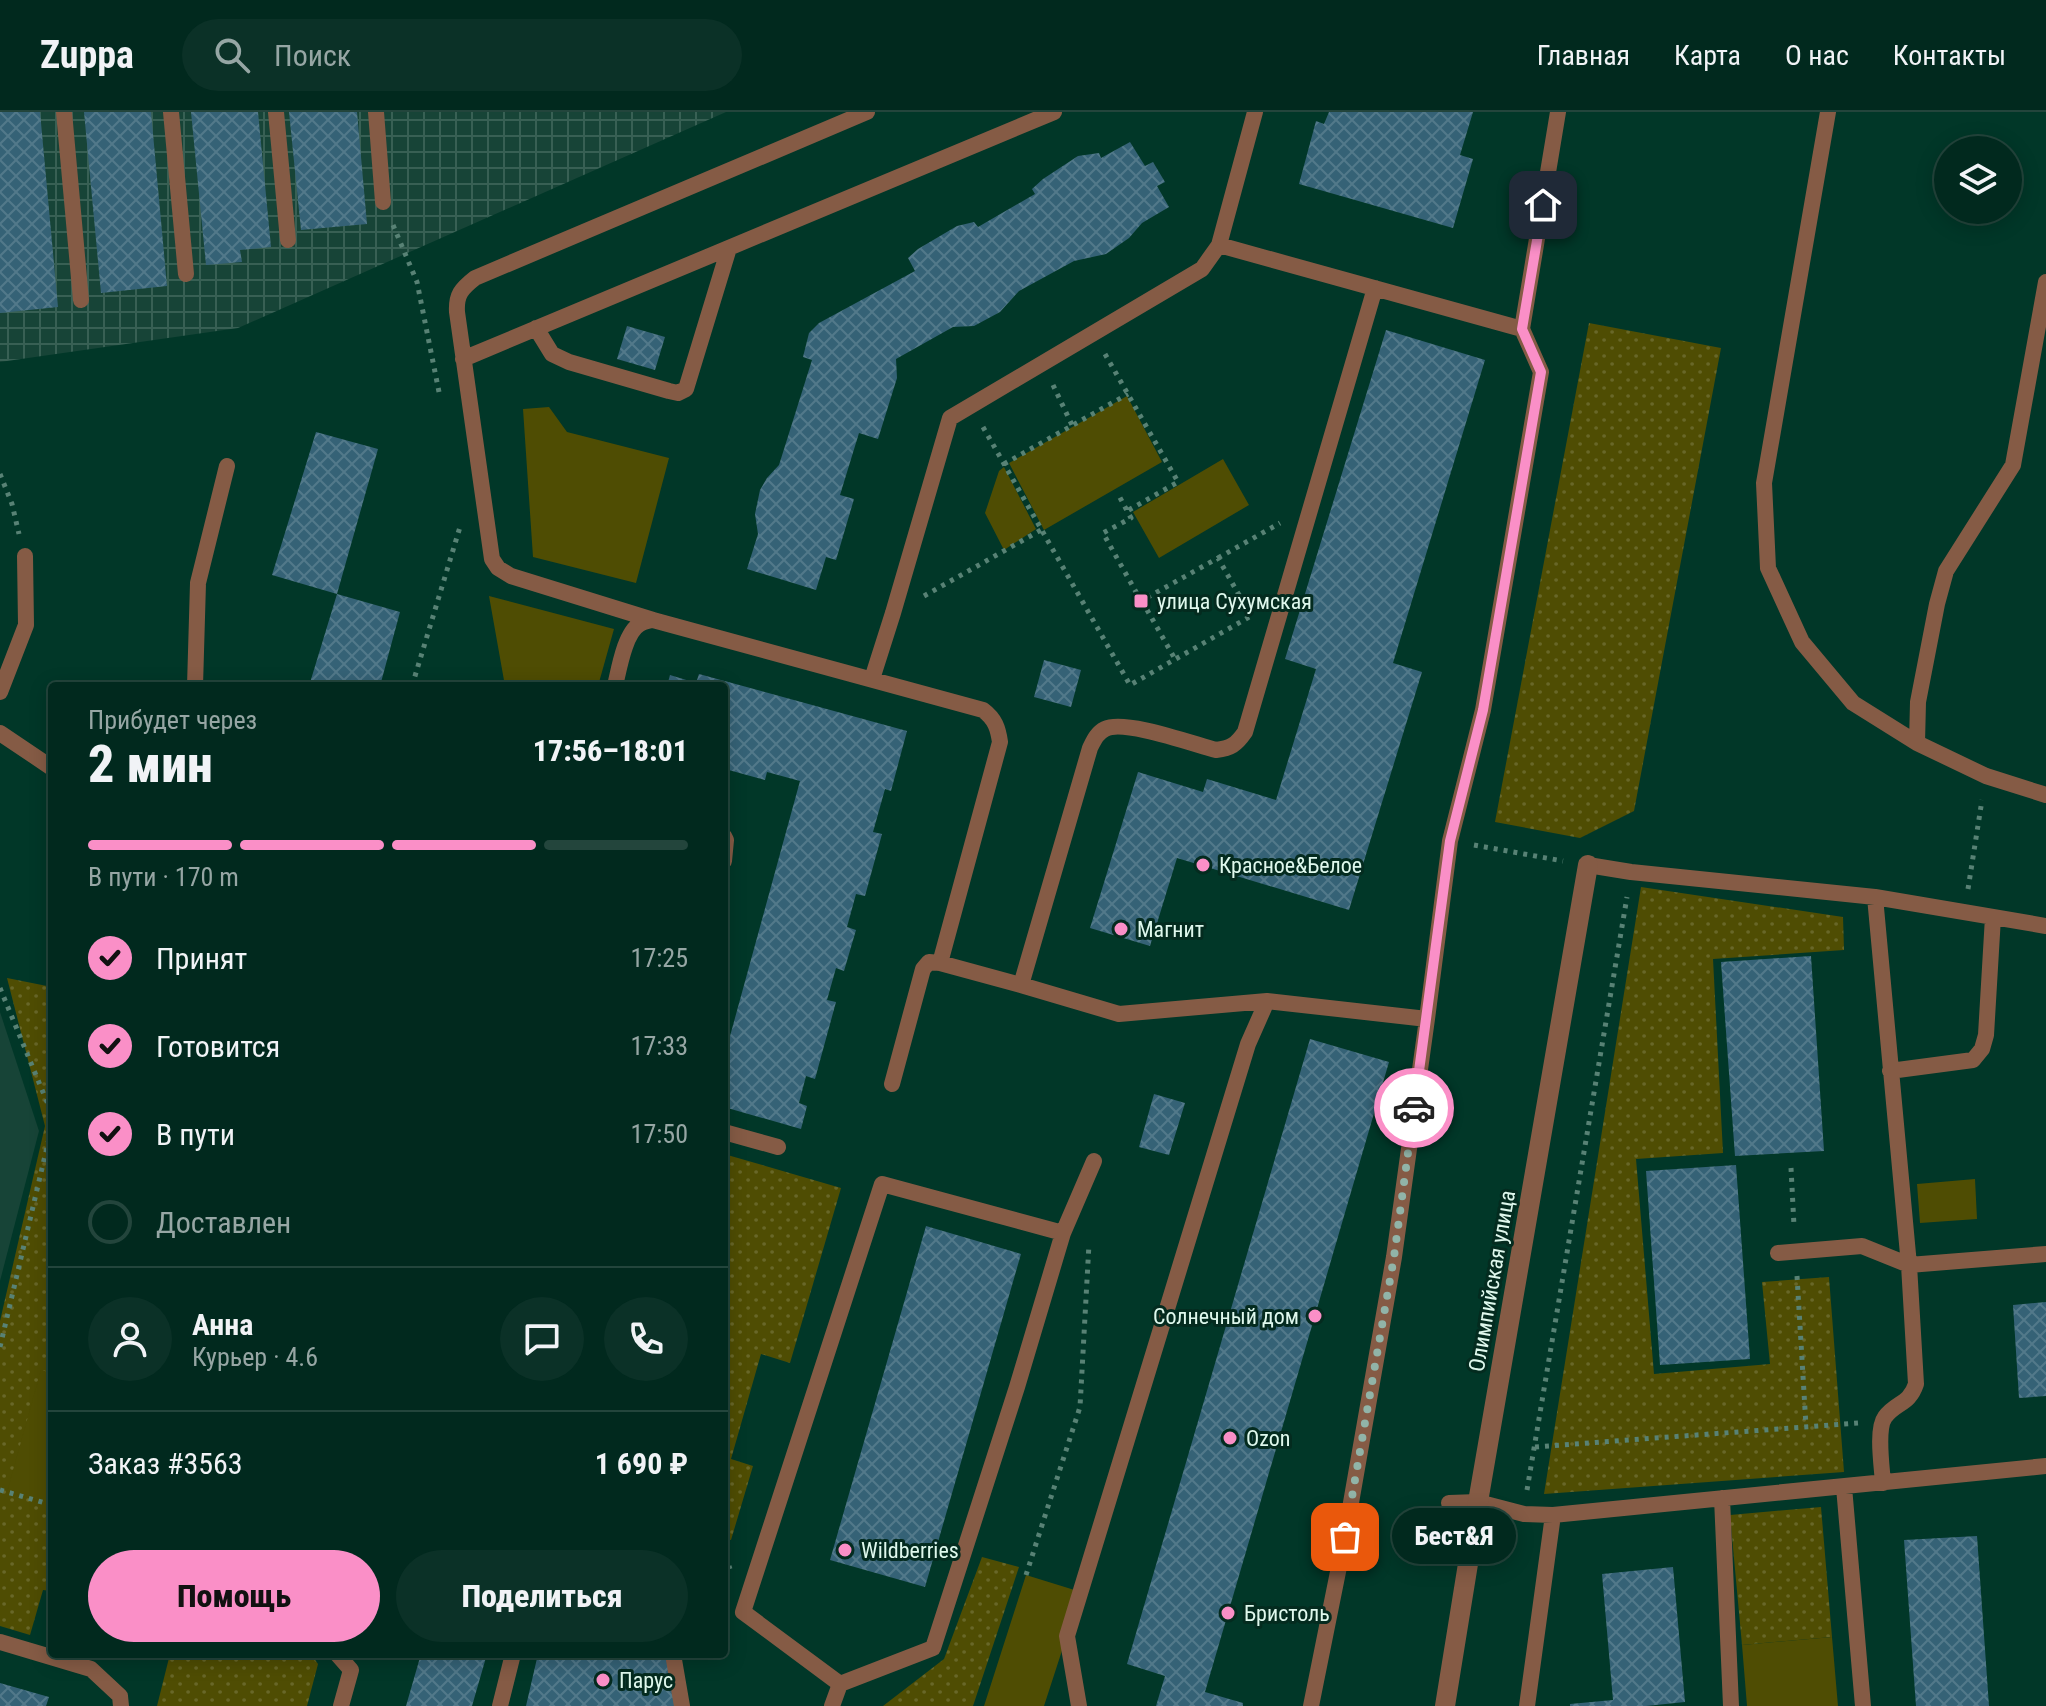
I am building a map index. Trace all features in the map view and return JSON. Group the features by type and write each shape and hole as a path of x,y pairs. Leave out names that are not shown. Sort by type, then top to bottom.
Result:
{"street":[{"name":"Олимпийская улица","path":"1445,1706 1588,865"}],"lane":[{"path":"64,112 81,300"},
{"path":"171,112 186,274"},
{"path":"276,112 288,240"},
{"path":"376,112 383,202"},
{"path":"867,112 475,278 461,288 456,299 489,550 498,568 511,576 653,620 983,710 990,716 997,726 1000,742 940,963"},
{"path":"463,359 1054,112"},
{"path":"872,679 950,418 1202,269 1219,245 1255,112"},
{"path":"1311,1706 1345,1537 1394,1257 1450,841 1483,710 1541,372 1522,329 1558,112"},
{"path":"1828,112 1764,483 1768,568 1802,642 1853,703 1917,743 1986,776 2046,795"},
{"path":"1219,245 1522,329"},
{"path":"536,328 552,354 569,362 678,393 686,389 690,381 729,248"},
{"path":"1917,743 1918,702 1946,571 2013,465 2046,282"},
{"path":"1021,985 1090,748 1097,734 1108,727 1126,725 1216,750 1237,744 1245,732 1375,288"},
{"path":"195,682 198,583 227,466"},
{"path":"0,692 26,625 25,556"},
{"path":"616,682 632,630 641,623 653,620"},
{"path":"0,733 48,765"},
{"path":"1588,865 1875,897 2046,926"},
{"path":"1875,897 1909,1265 1916,1384 1912,1396 1885,1416 1880,1426 1883,1483"},
{"path":"1890,1071 1973,1060 1982,1049 1986,1035 1993,917"},
{"path":"892,1084 923,969 929,962 1119,1014 1267,1001 1427,1019"},
{"path":"1079,1706 1067,1636 1248,1044 1267,1001"},
{"path":"728,1133 778,1147"},
{"path":"832,1706 840,1684 933,1648 1063,1233 1094,1161"},
{"path":"840,1684 743,1612 882,1184 1063,1233"},
{"path":"1787,1252 1862,1246 1909,1265 2046,1254"},
{"path":"1449,1503 1478,1502 1524,1514 1553,1515 2046,1466"},
{"path":"1844,1487 1863,1706"},
{"path":"1722,1498 1731,1706"},
{"path":"1527,1706 1553,1515"},
{"path":"0,1642 48,1656"},
{"path":"54,1658 91,1669 120,1696 121,1706"},
{"path":"340,1658 351,1670 341,1706"},
{"path":"500,1706 512,1658"},
{"path":"674,1658 682,1706"}],"path":[{"path":"383,202 417,282 442,407"},
{"path":"1093,332 1178,482 1127,511"},
{"path":"1042,363 1072,425"},
{"path":"1004,464 1128,394"},
{"path":"971,405 1130,685 1251,616 1218,558"},
{"path":"0,474 12,504 25,556"},
{"path":"1118,494 1131,518 1103,533 1175,659"},
{"path":"1141,601 1311,505"},
{"path":"413,682 463,516"},
{"path":"893,613 1041,530"},
{"path":"1965,913 1986,776"},
{"path":"1450,841 1588,865"},
{"path":"1524,1514 1631,872"},
{"path":"0,988 48,1104"},
{"path":"0,1347 48,1143"},
{"path":"1791,1168 1787,1252 1806,1426"},
{"path":"1026,1575 1080,1407 1090,1238"},
{"path":"1535,1447 1867,1422"},
{"path":"0,1490 48,1504"}],"shaded area":[{"path":"0,112 726,112 238,328 0,362"},
{"path":"1589,323 1721,348 1634,811 1580,838 1495,822"},
{"path":"1127,396 1162,462 1044,530 1009,463"},
{"path":"549,407 567,432 669,458 636,583 533,557 523,409"},
{"path":"1223,459 1249,505 1159,558 1133,512"},
{"path":"1004,467 1036,529 1004,550 985,513 999,471"},
{"path":"489,596 614,629 599,682 504,682"},
{"path":"1641,887 1843,917 1844,950 1713,959 1723,1153 1636,1159 1654,1374 1770,1364 1762,1282 1829,1277 1844,1472 1544,1494"},
{"path":"7,978 48,986 48,1591 43,1590 30,1635 0,1626 0,1321 45,1126"},
{"path":"0,1012 39,1131 0,1281"},
{"path":"728,1155 841,1188 790,1363 761,1354 731,1459 753,1466 731,1540 728,1539"},
{"path":"1975,1179 1977,1219 1920,1223 1917,1184"},
{"path":"41,1370 48,1372 48,1503 7,1492"},
{"path":"1821,1507 1832,1637 1742,1645 1730,1515"},
{"path":"982,1557 1019,1567 973,1706 883,1706 944,1659"},
{"path":"1026,1575 1081,1592 1044,1706 984,1706"},
{"path":"1832,1637 1838,1706 1747,1706 1742,1645"},
{"path":"169,1658 314,1658 318,1664 307,1706 157,1706"}],"building":[{"path":"0,112 40,112 58,307 0,313"},
{"path":"84,112 151,112 167,286 101,293"},
{"path":"191,112 258,112 271,247 240,250 242,262 206,265"},
{"path":"289,112 357,112 367,224 301,230"},
{"path":"1329,112 1473,112 1460,155 1473,159 1453,228 1299,184 1316,121 1324,124"},
{"path":"1130,142 1145,166 1153,162 1165,182 1157,186 1169,207 1142,223 1129,238 1106,254 1074,261 1019,291 1000,312 974,326 953,327 896,359 897,378 878,439 859,433 840,495 854,499 836,560 826,557 816,590 747,569 758,534 755,514 760,490 779,465 812,360 803,357 809,333 819,323 915,271 908,258 918,249 957,226 974,222 978,227 1035,194 1032,189 1043,179 1078,156 1099,153 1101,158"},
{"path":"627,326 665,337 655,370 617,359"},
{"path":"1386,330 1485,360 1393,663 1422,672 1349,910 1177,858 1150,946 1090,928 1138,772 1203,792 1207,779 1276,800 1316,669 1285,659"},
{"path":"316,432 378,449 337,594 272,575"},
{"path":"337,594 400,612 381,682 310,682"},
{"path":"1044,660 1081,670 1071,707 1034,697"},
{"path":"699,674 907,731 891,791 885,789 873,832 882,834 865,896 856,894 847,927 856,930 844,971 836,968 827,1000 836,1002 815,1079 806,1076 799,1103 807,1106 801,1129 728,1108 728,1043 800,781 767,772 765,780 728,770 728,682 696,682"},
{"path":"670,675 693,682 668,682"},
{"path":"1811,956 1824,1151 1735,1156 1721,962"},
{"path":"1310,1039 1389,1062 1205,1692 1243,1703 1243,1706 1156,1706 1165,1676 1127,1664"},
{"path":"1154,1094 1185,1103 1169,1155 1139,1147"},
{"path":"1736,1165 1750,1359 1660,1365 1646,1171"},
{"path":"926,1226 1021,1254 925,1587 830,1560"},
{"path":"2046,1302 2046,1396 2019,1398 2013,1305"},
{"path":"1977,1536 1989,1706 1916,1706 1904,1540"},
{"path":"1673,1567 1685,1702 1646,1706 1570,1706 1613,1700 1602,1574"},
{"path":"420,1658 486,1658 472,1706 406,1706"},
{"name":"Парус","path":"537,1658 670,1658 678,1706 526,1706"},
{"path":"0,1683 49,1697 46,1706 0,1706"}],"way so far":[{"path":"1345,1537 1394,1257 1414,1108"}],"place":[{"name":"улица Сухумская","path":"1141,601"},
{"name":"Красное&Белое","path":"1203,865"},
{"name":"Магнит","path":"1121,929"},
{"name":"Солнечный дом","path":"1315,1316"},
{"name":"Ozon","path":"1230,1438"},
{"name":"Бест&Я","path":"1345,1537"},
{"name":"Wildberries","path":"845,1550"},
{"name":"Бристоль","path":"1228,1613"},
{"name":"Парус","path":"603,1680"}],"route":[{"path":"1414,1108 1450,841 1483,710 1541,372 1522,329 1543,205"}]}
